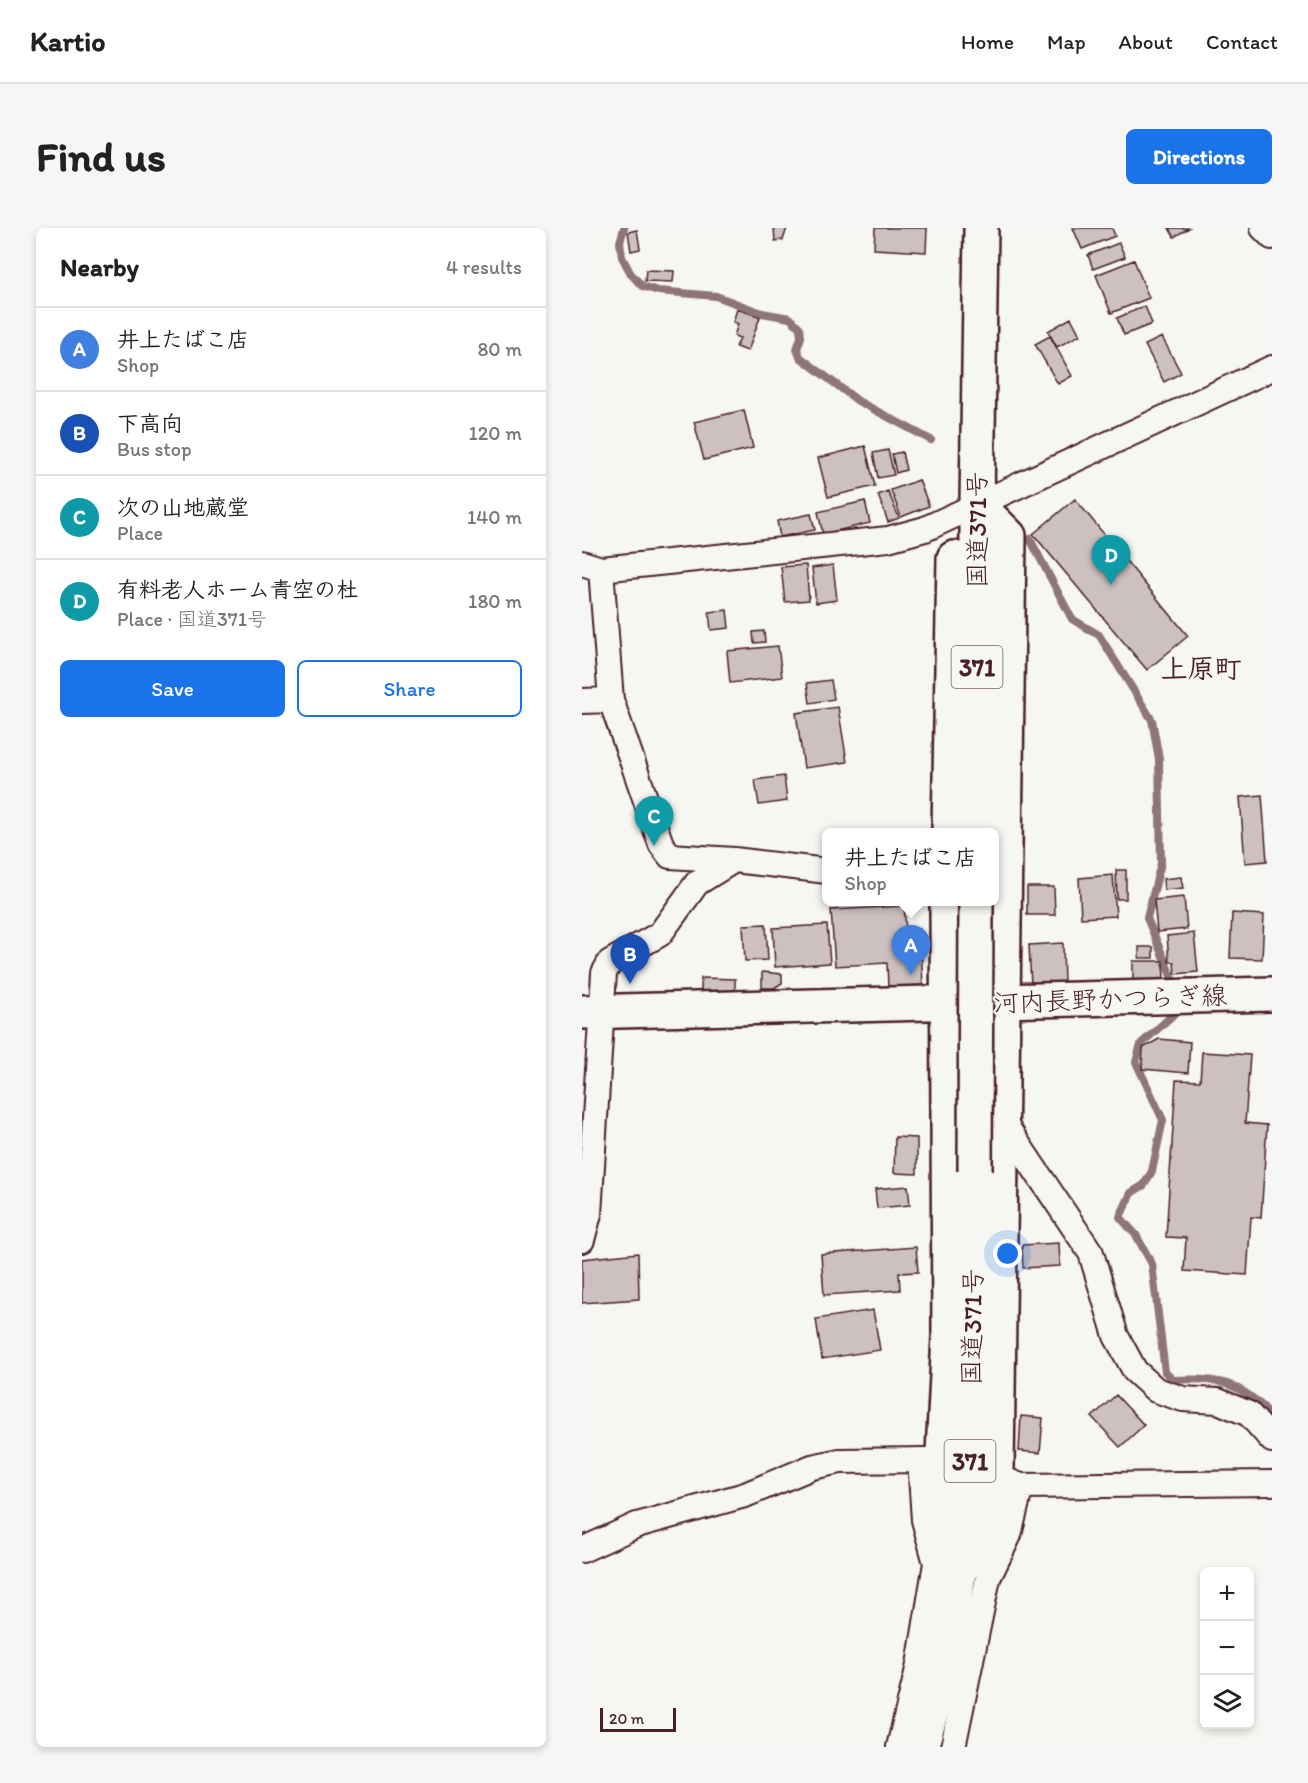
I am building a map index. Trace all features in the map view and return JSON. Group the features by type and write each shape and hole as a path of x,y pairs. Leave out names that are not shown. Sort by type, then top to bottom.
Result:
{"main road":[{"name":"国道371号","path":"967,828 981,228"},
{"path":"958,1574 990,1523 997,1470 1009,536 976,504"},
{"name":"国道371号","path":"921,1747 938,1696 958,1574 970,1462 975,1171 954,906"},
{"path":"954,906 948,1004 949,1336 940,1511 958,1574"},
{"name":"河内長野かつらぎ線","path":"591,1012 1272,994"}],"street":[{"path":"1263,228 1272,237"},
{"path":"822,870 734,860 670,856 661,844 611,700 592,566 888,539 925,529 1272,368"},
{"path":"582,701 611,700"},
{"path":"582,1240 589,1214 591,1012 604,973 610,962 660,934 697,884 734,860"},
{"path":"1002,1120 1090,1253 1116,1336 1135,1371 1156,1390 1182,1399 1218,1401 1249,1414 1272,1440"},
{"path":"582,1550 637,1525 745,1495 812,1467 840,1461 924,1460 924,1520 936,1563 919,1665 899,1747"},
{"path":"953,1747 988,1578 1009,1535 1014,1484 1272,1483"}],"building":[{"path":"774,228 787,228 783,240 775,241"},
{"path":"875,228 927,228 926,252 874,249"},
{"path":"1073,228 1112,228 1115,236 1082,249"},
{"path":"1169,228 1189,228 1174,237"},
{"path":"637,230 640,249 631,251 628,232"},
{"path":"1119,243 1125,257 1093,269 1088,255"},
{"path":"1134,260 1149,298 1111,313 1096,275"},
{"path":"646,270 674,271 673,282 645,281"},
{"path":"1145,306 1152,324 1124,335 1117,318"},
{"path":"737,309 760,317 748,351 736,347 740,338 734,336 738,324 733,322"},
{"path":"1071,318 1080,335 1057,347 1048,331"},
{"path":"1050,336 1072,376 1058,384 1035,344"},
{"path":"1162,337 1181,373 1164,382 1145,345"},
{"path":"744,410 753,448 704,460 694,422"},
{"path":"865,446 875,486 828,497 818,458"},
{"path":"888,450 894,475 878,478 873,453"},
{"path":"902,452 906,470 896,473 892,454"},
{"path":"919,480 929,506 901,517 891,490"},
{"path":"888,491 899,518 888,522 878,495"},
{"path":"1075,499 1188,636 1147,670 1033,534"},
{"path":"865,501 870,523 823,534 818,512"},
{"path":"811,514 815,530 780,537 777,521"},
{"path":"806,565 809,600 785,602 781,567"},
{"path":"833,565 837,600 816,603 812,568"},
{"path":"727,610 729,628 711,630 709,612"},
{"path":"764,631 765,642 754,643 753,632"},
{"path":"778,646 782,677 730,683 727,651"},
{"path":"831,680 834,699 810,703 807,683"},
{"path":"838,707 847,762 804,768 796,713"},
{"path":"784,776 787,801 759,805 755,780"},
{"path":"1262,795 1267,861 1245,863 1240,797"},
{"path":"1116,870 1126,870 1126,899 1117,899"},
{"path":"1113,875 1116,916 1081,918 1079,878"},
{"path":"1181,877 1183,888 1164,890 1163,879"},
{"path":"1027,887 1054,887 1055,915 1027,915"},
{"path":"1184,897 1187,929 1157,932 1154,900"},
{"path":"904,906 906,930 920,929 923,985 888,987 887,963 835,966 831,910"},
{"path":"1232,913 1264,915 1262,959 1230,958"},
{"path":"766,924 768,960 745,961 743,925"},
{"path":"827,925 830,963 775,967 773,928"},
{"path":"1194,933 1198,972 1175,974 1174,962 1169,962 1167,936"},
{"path":"1063,943 1064,984 1031,985 1029,945"},
{"path":"1139,947 1153,947 1153,958 1139,958"},
{"path":"1133,961 1163,961 1164,980 1133,980"},
{"path":"762,972 782,974 782,983 774,988 762,988"},
{"path":"701,978 735,979 735,996 701,996"},
{"path":"1159,1039 1190,1042 1188,1073 1142,1069 1143,1048"},
{"path":"1202,1052 1250,1055 1245,1123 1267,1125 1261,1218 1251,1217 1247,1275 1184,1271 1186,1238 1166,1237 1176,1080 1200,1081"},
{"path":"895,1137 917,1138 917,1174 894,1173"},
{"path":"908,1186 910,1205 877,1208 875,1189"},
{"path":"1059,1243 1060,1266 1023,1268 1022,1245"},
{"path":"916,1247 918,1272 899,1273 900,1290 824,1295 821,1254"},
{"path":"638,1253 639,1299 582,1303 582,1259"},
{"path":"873,1310 880,1350 822,1359 816,1319"},
{"path":"1116,1395 1144,1425 1120,1447 1092,1417"},
{"path":"1021,1416 1043,1418 1040,1453 1019,1451"}],"waterway":[{"path":"624,228 620,242 622,257 631,274 642,286 658,291 716,296 762,313 790,318 800,328 801,337 797,349 800,357 858,401 931,440"},
{"path":"1030,539 1072,619 1099,635 1152,720 1159,759 1161,863 1147,918 1174,983"},
{"path":"1176,1012 1141,1044 1136,1062 1163,1120 1152,1171 1144,1185 1131,1193 1120,1217 1136,1235 1152,1264 1165,1372 1173,1380 1203,1380 1227,1384 1249,1396 1272,1416"}],"place":[{"name":"有料老人ホーム青空の杜","path":"1111,585"},
{"name":"次の山地蔵堂","path":"654,846"},
{"name":"井上たばこ店","path":"911,975"},
{"name":"下高向","path":"630,984"}],"district":[{"name":"上原町","path":"1201,668"}]}
